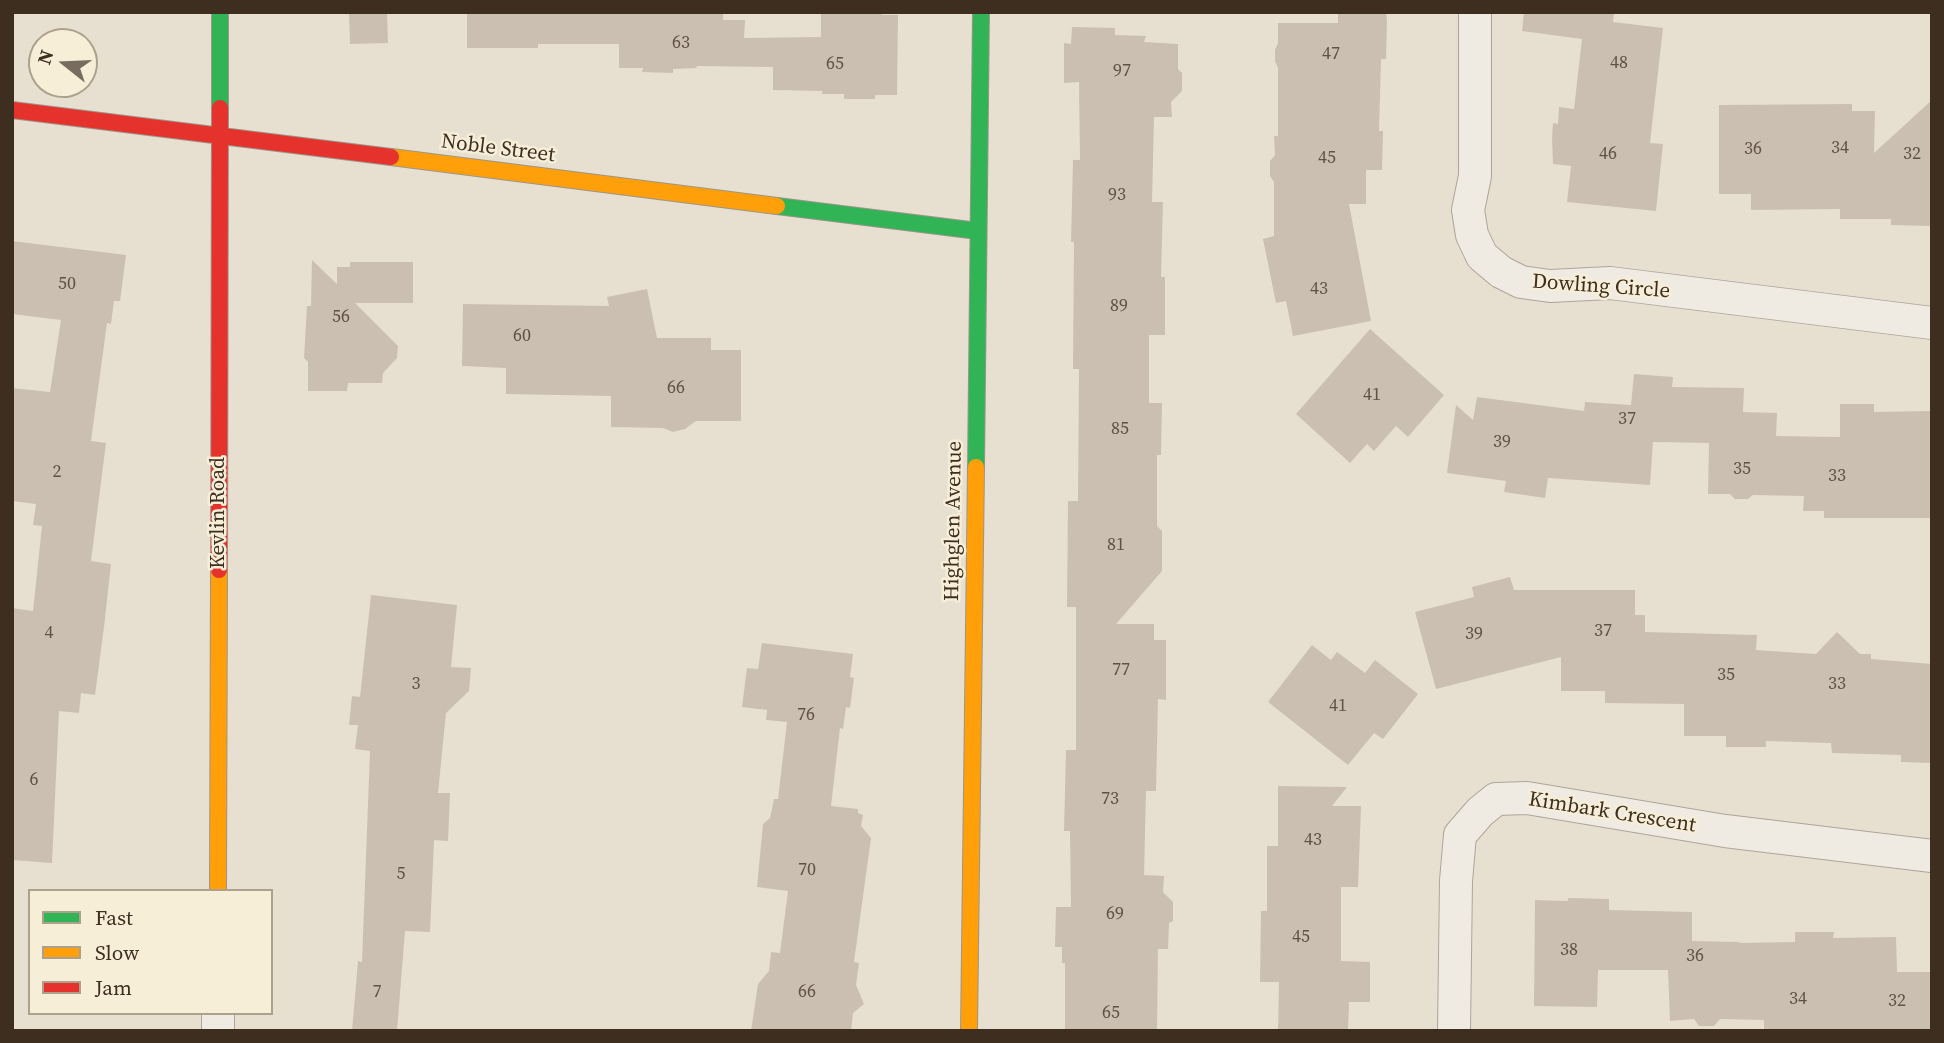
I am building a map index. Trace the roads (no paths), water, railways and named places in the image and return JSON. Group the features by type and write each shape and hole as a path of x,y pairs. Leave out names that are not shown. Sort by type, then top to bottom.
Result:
{"street":[{"name":"Kevlin Road","path":"218,889 220,12"},
{"name":"Highglen Avenue","path":"969,1031 981,12"},
{"name":"Dowling Circle","path":"1475,12 1475,176 1468,210 1472,235 1482,257 1501,272 1521,282 1550,286 1611,283 1932,323"},
{"name":"Noble Street","path":"12,110 978,231"},
{"name":"Kimbark Crescent","path":"1454,1031 1456,881 1460,835 1480,812 1496,799 1527,798 1725,831 1932,856"}]}
